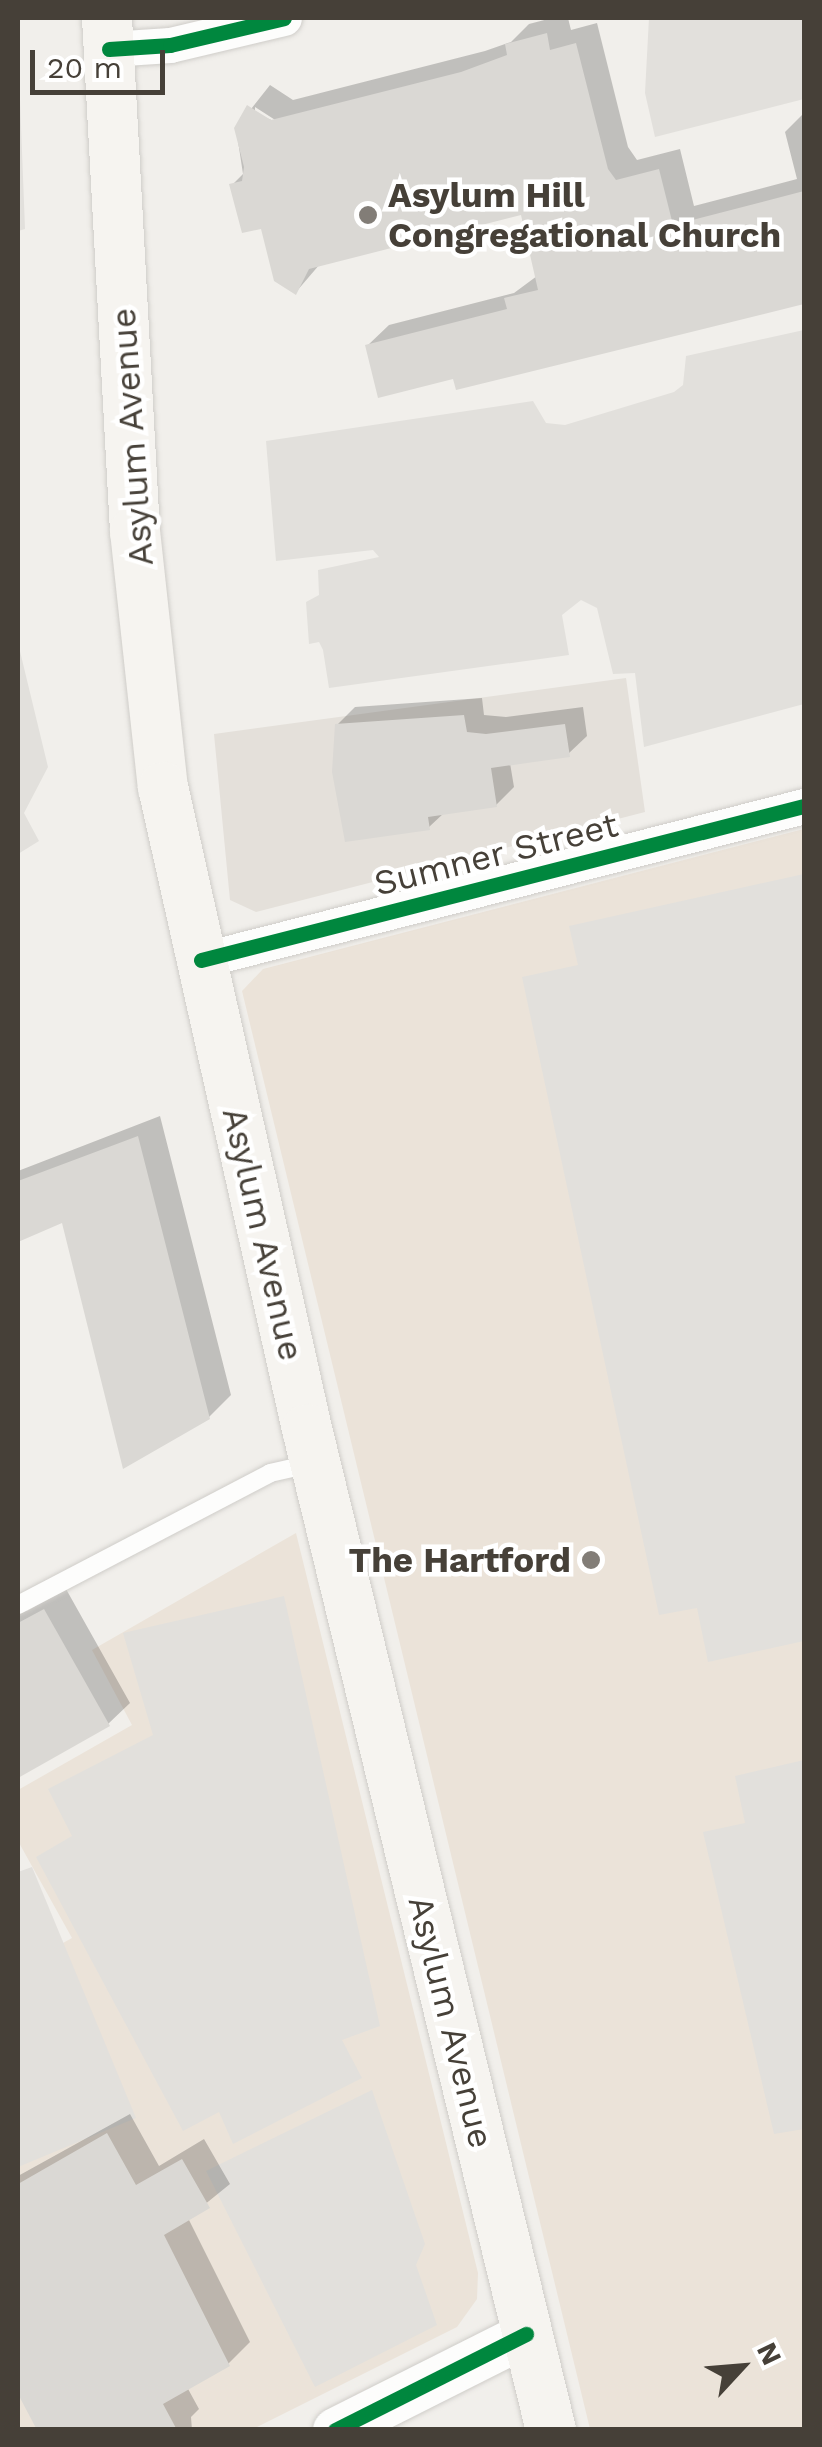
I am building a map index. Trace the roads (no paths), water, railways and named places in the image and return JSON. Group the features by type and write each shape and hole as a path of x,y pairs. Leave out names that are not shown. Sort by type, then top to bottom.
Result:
{"main road":[{"name":"Asylum Avenue","path":"108,33 135,530 163,786 316,1463 551,2430"}],"street":[{"path":"108,33 170,45 284,18"},
{"name":"Sumner Street","path":"202,960 804,806"},
{"path":"335,2430 526,2334"}],"lane":[{"path":"18,1604 270,1473 316,1463"}],"place":[{"name":"Asylum Hill Congregational Church","path":"368,215"},
{"name":"The Hartford","path":"591,1560"}]}
